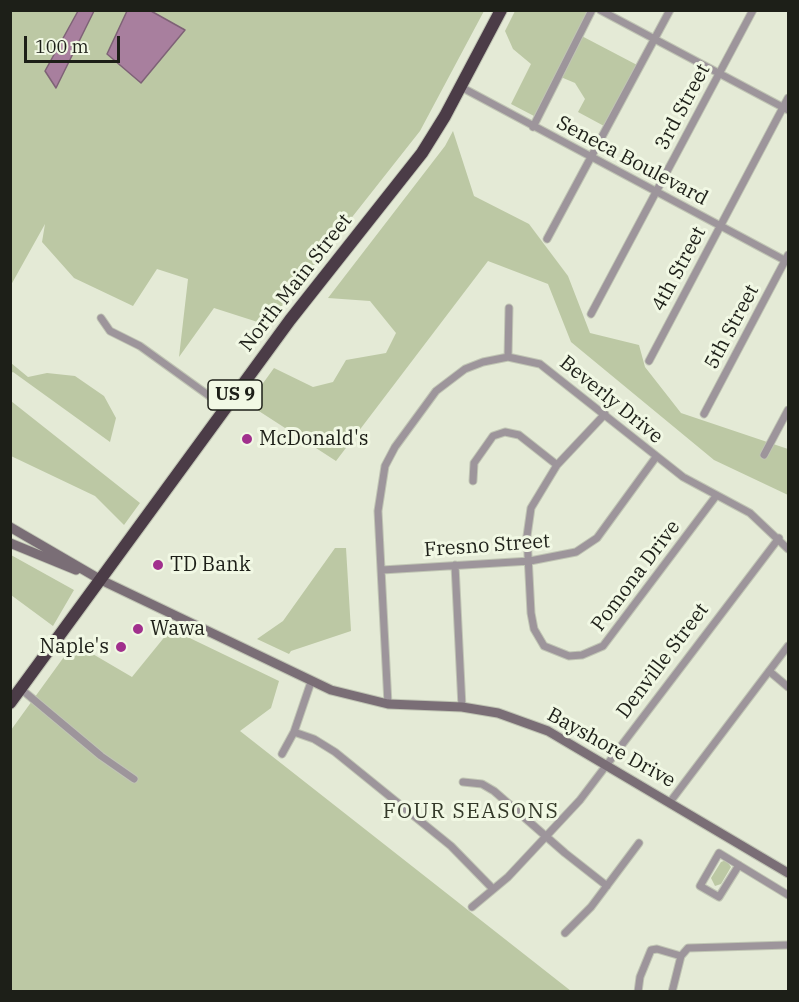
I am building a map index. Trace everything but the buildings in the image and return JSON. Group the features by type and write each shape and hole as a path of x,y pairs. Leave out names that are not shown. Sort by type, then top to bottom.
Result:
{"highway":[{"name":"US 9","path":"461,87 501,10"},
{"name":"North Main Street","path":"10,704 290,320 422,153 461,87"}],"street":[{"path":"532,127 592,10"},
{"path":"600,10 610,12 654,39 786,108"},
{"path":"547,239 670,10"},
{"name":"3rd Street","path":"591,314 753,10"},
{"name":"Seneca Boulevard","path":"461,87 532,127 788,259"},
{"name":"4th Street","path":"650,361 786,108 789,98"},
{"name":"5th Street","path":"704,414 788,259"},
{"path":"508,357 509,308"},
{"path":"101,318 110,331 140,346 226,408"},
{"name":"Beverly Drive","path":"388,704 379,493 385,466 395,447 436,391 447,380 483,362 508,357 540,364 690,482 750,513 789,549"},
{"path":"764,455 789,410"},
{"name":"Pomona Drive","path":"604,414 557,465 531,508 527,536 531,613 537,635 544,646 564,655 587,654 603,646 716,496"},
{"path":"473,481 474,463 487,443 493,436 505,432 519,435 557,465"},
{"name":"Fresno Street","path":"382,570 562,557 587,546 597,538 656,457"},
{"path":"10,527 101,580"},
{"name":"Denville Street","path":"472,907 508,877 580,800 779,538"},
{"path":"10,543 101,580"},
{"path":"455,565 462,707"},
{"name":"Bayshore Drive","path":"101,580 311,682 352,697 388,704 462,707 498,713 534,725 606,764 789,873"},
{"path":"670,802 789,646"},
{"path":"769,671 789,687"},
{"path":"282,754 294,732 311,682"},
{"path":"21,689 101,756 134,779"},
{"path":"294,732 334,752 451,846 493,890"},
{"path":"463,782 482,784 494,791 607,886"},
{"path":"565,933 607,886 639,843"},
{"path":"739,865 719,897 700,886 719,853 739,865 789,896"},
{"path":"672,992 681,956 688,948 789,945"},
{"path":"638,992 640,977 651,950 657,949 681,956"}],"green space":[{"path":"11,11 484,11 420,131 267,325 214,308 179,357 188,279 157,269 133,306 74,278 42,242 45,224 11,285"},
{"path":"515,11 588,11 576,33 639,66 604,126 578,112 585,99 575,83 556,75 534,116 511,104 531,64 513,49 505,31"},
{"path":"453,131 474,196 529,224 568,276 590,333 639,345 645,367 681,413 788,449 788,495 714,460 571,342 548,284 488,261 336,461 248,404 274,368 313,387 333,382 346,360 386,353 396,333 370,301 328,298 445,146"},
{"path":"11,363 28,377 47,373 75,376 104,396 116,418 110,442 13,372 11,373"},
{"path":"11,401 140,503 124,525 95,496 11,456"},
{"path":"335,548 346,548 351,631 291,651 289,654 257,639 283,621"},
{"path":"11,555 74,590 53,626 11,595"},
{"path":"171,629 279,681 271,708 240,731 571,991 11,992 11,730 74,643 132,677"},
{"path":"726,860 731,867 721,884 715,886 711,878 721,862"}],"shaded area":[{"path":"78,11 94,11 56,88 45,71"},
{"path":"127,11 151,11 185,30 141,83 107,54"}],"place":[{"name":"McDonald's","path":"247,439"},
{"name":"TD Bank","path":"158,565"},
{"name":"Wawa","path":"138,629"},
{"name":"Naple's","path":"121,647"}],"district":[{"name":"FOUR SEASONS","path":"471,812"}]}
